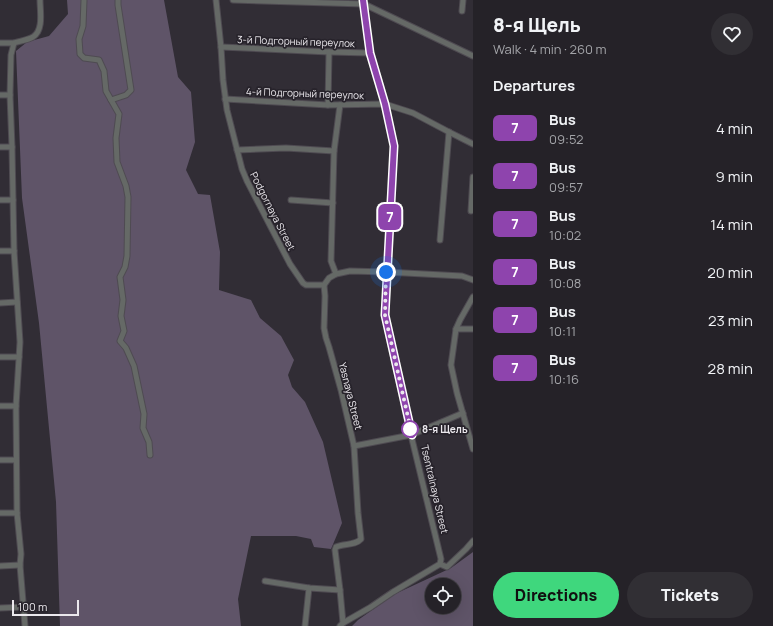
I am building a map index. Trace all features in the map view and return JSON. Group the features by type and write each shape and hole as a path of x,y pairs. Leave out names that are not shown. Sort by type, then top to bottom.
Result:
{"street":[{"path":"0,43 14,44 33,37 38,33 40,26 40,0"},
{"path":"84,0 83,26 79,39 80,54 84,58 99,60 104,72 106,91 119,114 116,138 116,162 126,186 128,197 127,256 125,267 120,277 123,300 122,316 124,331 120,341 126,348 134,366 144,414 143,428 149,442 150,454"},
{"path":"111,100 126,95 131,90 118,0"},
{"name":"Podgornaya Street","path":"216,0 222,47 226,110 242,169 290,264 303,283 306,285 324,284"},
{"path":"232,0 363,2 473,56"},
{"path":"462,11 463,0"},
{"name":"Tsentralnaya Street","path":"363,2 370,53 385,104 394,146 386,272 385,315 441,558 440,564"},
{"path":"14,44 11,55 10,95 14,250 20,342 16,406 17,513 25,626"},
{"name":"3-й Подгорный переулок","path":"222,47 370,53"},
{"path":"328,52 328,105"},
{"path":"0,95 10,95"},
{"name":"4-й Подгорный переулок","path":"225,99 328,105 385,104 413,112 473,144"},
{"path":"336,274 331,261 334,151 340,105"},
{"path":"440,240 449,132"},
{"path":"0,147 12,147"},
{"path":"237,150 286,148 334,151"},
{"path":"471,211 473,177"},
{"path":"0,200 13,200"},
{"path":"291,200 333,203"},
{"path":"0,251 14,250"},
{"path":"324,284 329,278 336,274 350,271 462,276 473,280"},
{"name":"Yasnaya Street","path":"324,284 324,328 354,446 361,539 357,543 339,545 336,547 335,550 340,590"},
{"path":"473,297 456,330 451,365 473,449"},
{"path":"0,303 17,302"},
{"path":"456,330 473,329"},
{"path":"0,357 19,357"},
{"path":"0,406 16,406"},
{"path":"354,446 412,435 463,413"},
{"path":"0,460 16,460"},
{"path":"0,513 17,513"},
{"path":"265,581 309,588 340,590 341,624 440,564 447,567 473,541"},
{"path":"0,566 20,565"},
{"path":"305,626 309,588"},
{"path":"0,608 24,607"}],"shaded area":[{"path":"67,0 164,0 178,77 191,92 195,142 186,170 198,194 210,195 220,252 219,290 251,300 260,318 281,336 294,360 288,375 292,387 305,402 323,442 342,523 331,549 314,547 311,539 296,536 251,536 238,599 241,626 60,626 56,502 39,323 22,198 16,51 27,42 49,36 68,14"},
{"path":"473,552 473,626 352,626 358,620 395,594 425,580 425,614 461,614 461,578 429,578 451,568"}],"bus line":[{"name":"7","path":"363,0 370,53 385,104 394,146 386,272 385,315 412,435"}],"place":[{"name":"8-я Щель","path":"410,429"}],"route":[{"path":"386,272 385,315 412,435 410,429"}]}
